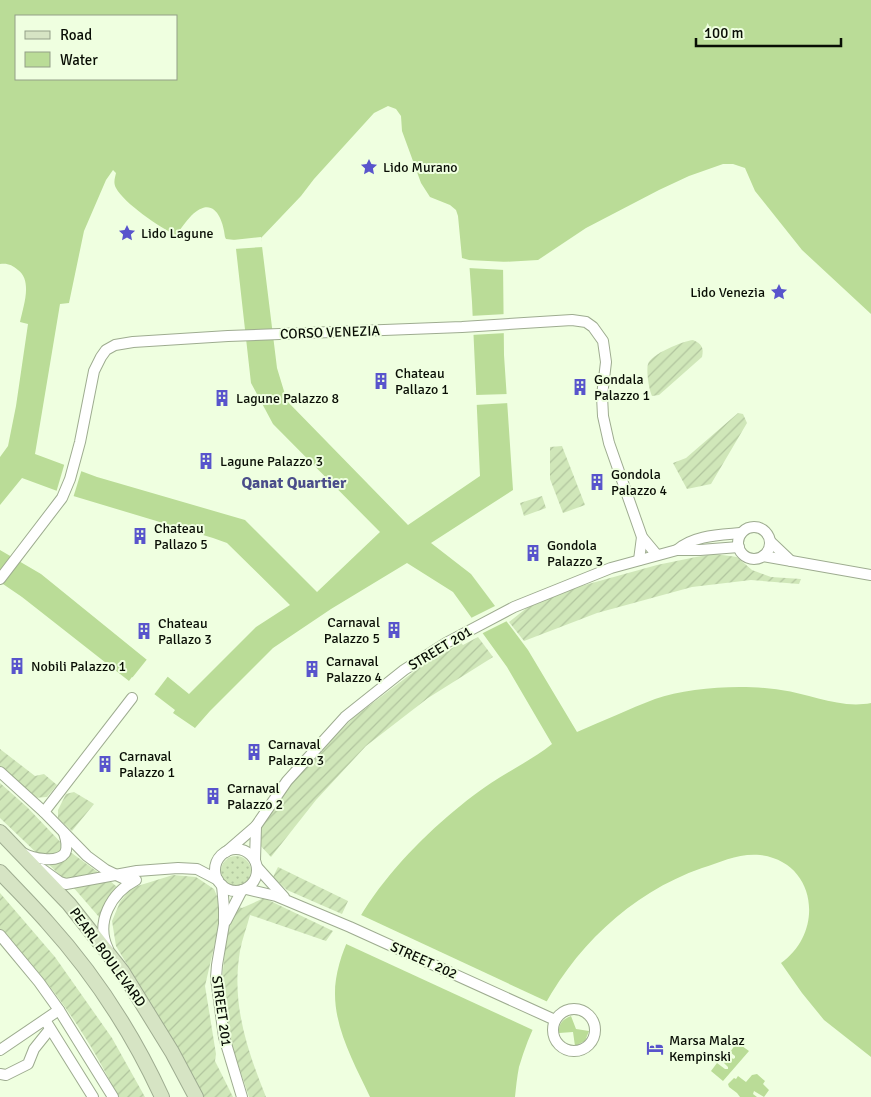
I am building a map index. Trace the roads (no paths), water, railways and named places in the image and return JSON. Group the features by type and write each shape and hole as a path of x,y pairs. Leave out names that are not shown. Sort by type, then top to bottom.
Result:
{"main road":[{"name":"PEARL BOULEVARD","path":"0,832 69,904 122,971 172,1052 196,1097"},
{"name":"PEARL BOULEVARD","path":"0,872 48,923 77,958 122,1021 162,1097"}],"street":[{"name":"CORSO VENEZIA","path":"0,579 60,503 70,479 80,442 94,371 106,350 115,345 133,342 228,336 462,327 572,320 586,322 593,327 603,340 606,362 602,416 609,443 642,537 657,555"},
{"path":"771,542 769,550 764,556 757,559 744,555 738,547 741,533 749,527 758,527 766,532 771,542 791,561"},
{"name":"STREET 201","path":"678,550 694,540 741,533"},
{"name":"CORSO VENEZIA","path":"639,560 642,537"},
{"name":"STREET 201","path":"226,852 256,826 287,781 345,717 404,670 462,634 514,607 587,577 639,560 678,550 738,547"},
{"path":"764,556 871,575"},
{"path":"44,812 132,698"},
{"path":"0,772 97,864 116,876 131,882"},
{"path":"16,848 47,874 66,884 178,868 197,869 234,891 244,890 255,880 256,826"},
{"path":"16,848 35,858 57,857 65,852 67,842 64,832"},
{"path":"197,869 218,859 226,852 239,849 251,855 256,864"},
{"path":"218,859 215,869 220,883"},
{"name":"STREET 202","path":"256,864 279,892 291,902"},
{"path":"122,971 105,943 103,931 106,911 118,894 131,882 154,870"},
{"name":"STREET 201","path":"220,883 224,908 224,924 216,978 224,1037 242,1097"},
{"name":"STREET 201","path":"224,924 244,890"},
{"name":"STREET 202","path":"244,890 276,896 350,926 555,1020"},
{"path":"0,935 39,982 59,1010 113,1097"},
{"path":"578,1009 584,1012 595,1026 591,1043 587,1048 575,1052 564,1049 553,1036 552,1030 555,1020 562,1012 567,1010 578,1009"},
{"path":"0,1074 6,1076 28,1064 48,1024 59,1010"},
{"path":"0,1050 48,1024"},
{"path":"48,1024 92,1097"}],"water":[{"path":"0,0 871,0 871,314 802,250 755,191 745,168 733,164 723,164 689,176 659,190 586,228 538,260 503,262 504,355 513,490 431,543 471,574 528,650 577,732 655,699 700,689 767,688 837,703 871,703 871,1057 824,1020 781,963 795,950 804,934 809,917 808,900 803,884 794,870 779,860 752,855 723,861 670,882 640,900 612,921 587,946 565,973 546,1003 531,1034 519,1067 515,1097 370,1097 342,1034 336,1007 335,994 339,964 351,933 369,903 391,874 441,822 491,783 530,760 552,744 507,667 453,592 407,563 331,609 273,648 195,728 173,713 175,710 132,677 129,681 0,582 0,550 41,574 189,694 256,627 290,605 227,543 213,538 60,492 22,478 0,505 0,457 8,446 28,324 20,322 26,294 23,275 12,266 0,264","holes":["388,106 396,109 401,116 402,131 421,183 430,197 450,205 456,210 462,258 469,260 472,302 480,476 408,525 287,401 277,368 261,238 301,196 374,113","113,170 116,173 115,186 126,201 152,221 176,235 191,216 199,210 205,207 216,211 222,223 226,239 235,240 251,383 273,424 380,532 317,592 245,520 97,477 35,454 60,304 69,303 84,231 106,180"]},
{"path":"571,1016 576,1029 589,1031 585,1041 575,1046 573,1032 559,1033 559,1027 562,1022"},
{"path":"736,1044 749,1051 723,1081 711,1071 717,1063 728,1069 724,1063 730,1056 733,1059 735,1058 730,1052"},
{"path":"757,1074 765,1081 763,1084 769,1090 764,1097 754,1091 753,1094 757,1097 740,1097 729,1087 728,1084 738,1076 746,1082 752,1075"}],"place":[{"name":"Lido Murano","path":"369,167"},
{"name":"Lido Lagune","path":"127,233"},
{"name":"Lido Venezia","path":"779,292"},
{"name":"Chateau Pallazo 1","path":"381,381"},
{"name":"Gondala Palazzo 1","path":"580,387"},
{"name":"Lagune Palazzo 8","path":"222,398"},
{"name":"Lagune Palazzo 3","path":"206,461"},
{"name":"Gondola Palazzo 4","path":"597,482"},
{"name":"Chateau Pallazo 5","path":"140,536"},
{"name":"Gondola Palazzo 3","path":"533,553"},
{"name":"Carnaval Palazzo 5","path":"394,630"},
{"name":"Chateau Pallazo 3","path":"144,631"},
{"name":"Nobili Palazzo 1","path":"17,666"},
{"name":"Carnaval Palazzo 4","path":"312,669"},
{"name":"Carnaval Palazzo 3","path":"254,752"},
{"name":"Carnaval Palazzo 1","path":"105,764"},
{"name":"Carnaval Palazzo 2","path":"213,796"},
{"name":"Marsa Malaz Kempinski","path":"655,1048"}],"district":[{"name":"Qanat Quartier","path":"294,482"}]}
